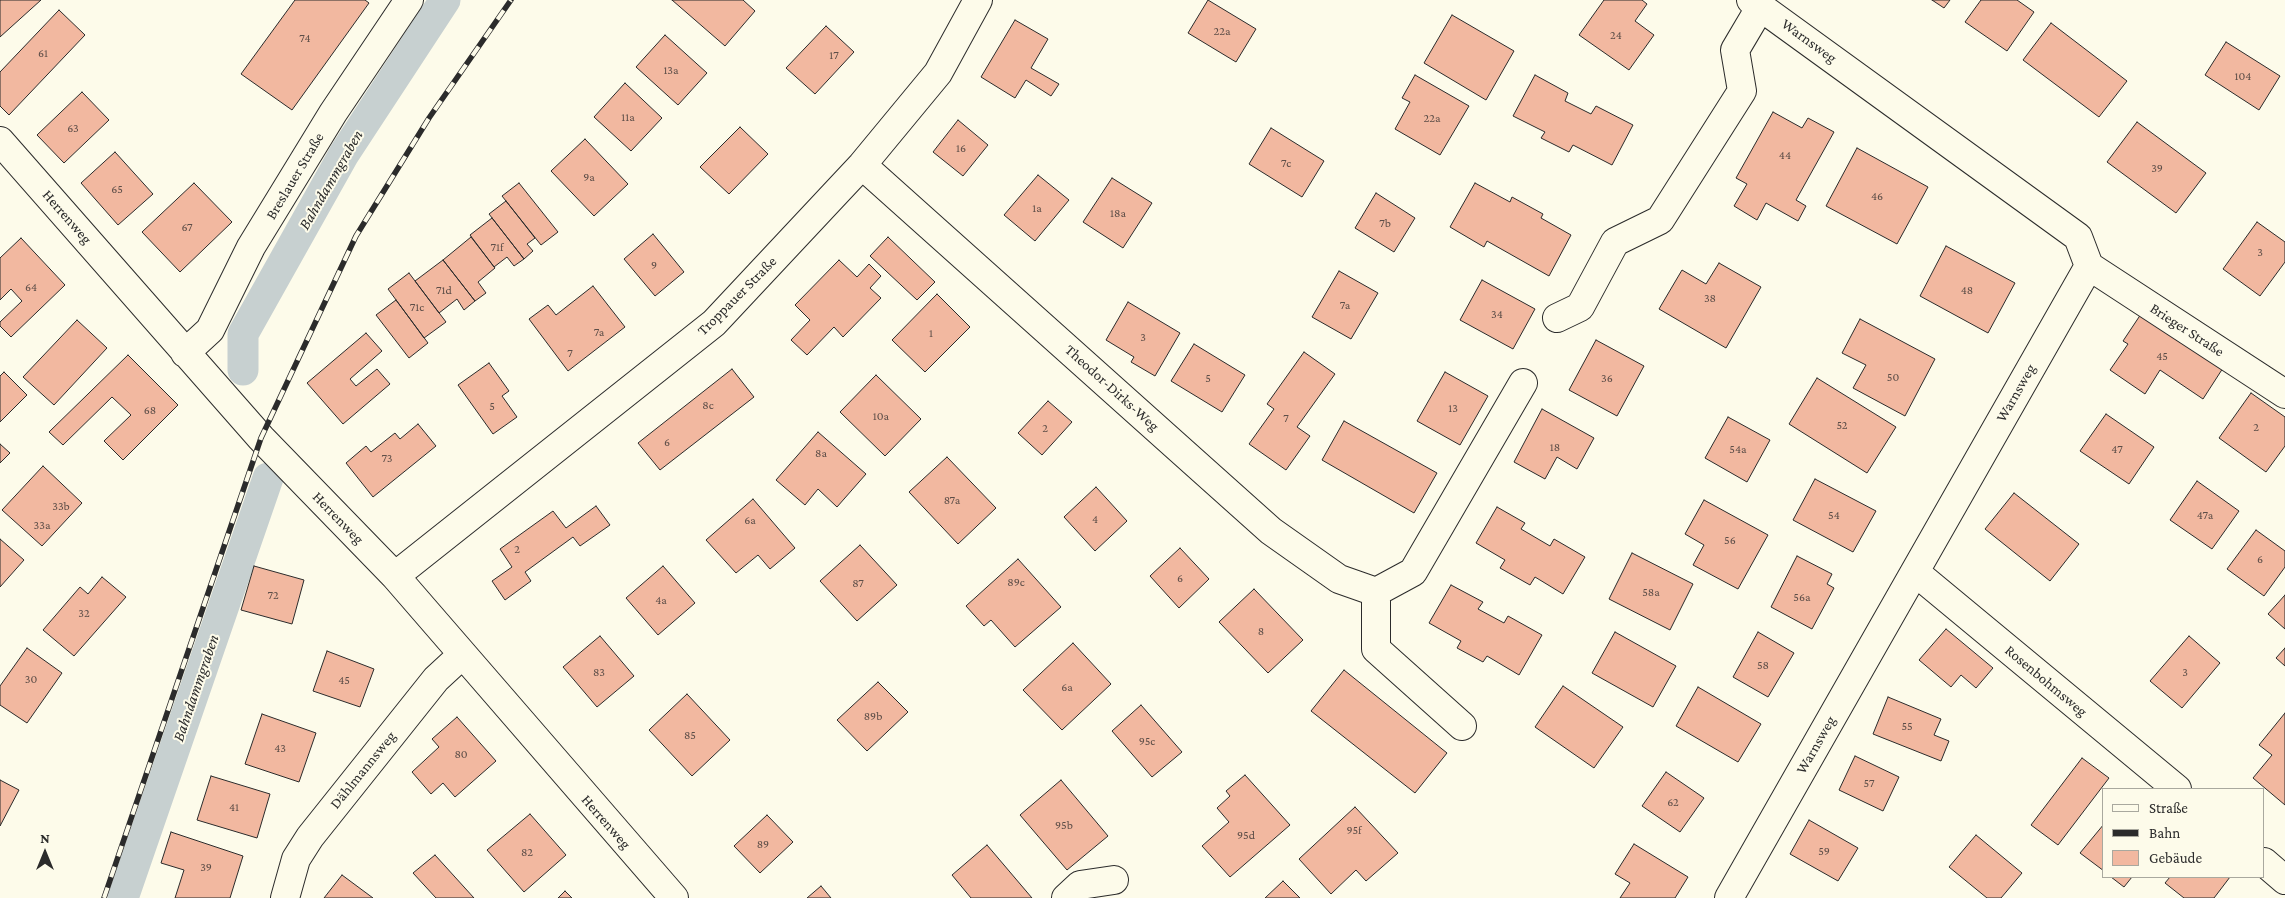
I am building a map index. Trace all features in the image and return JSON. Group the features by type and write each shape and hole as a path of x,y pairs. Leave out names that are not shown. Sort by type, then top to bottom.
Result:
{"street":[{"name":"Breslauer Straße","path":"185,353 210,330 252,247 333,114 409,0"},
{"name":"Troppauer Straße","path":"395,576 714,323 862,165 938,73 978,0"},
{"name":"Warnsweg","path":"1729,898 2089,266 2078,238 1756,3"},
{"path":"1557,318 1580,307 1615,242 1660,220 1742,91 1735,50 1756,3"},
{"name":"Herrenweg","path":"0,141 261,438 395,576 462,656 674,898"},
{"name":"Theodor-Dirks-Weg","path":"862,165 1271,531 1339,579 1376,592"},
{"name":"Brieger Straße","path":"2089,266 2285,394"},
{"path":"1462,726 1376,648 1376,592 1413,572 1523,383"},
{"name":"Rosenbohmsweg","path":"1915,572 2175,788"},
{"name":"Dählmannsweg","path":"285,898 296,860 310,837 436,679 462,656"},
{"path":"2265,863 2285,880"},
{"path":"1066,898 1080,885 1114,880"}],"building":[{"path":"0,0 41,0 0,37"},
{"path":"295,0 365,0 369,3 292,110 241,74"},
{"path":"672,0 743,0 755,11 725,46"},
{"path":"1208,0 1256,29 1236,62 1188,33"},
{"path":"1604,0 1642,0 1647,4 1635,21 1654,35 1629,70 1579,35"},
{"path":"1932,0 1950,0 1944,8"},
{"path":"1981,0 2017,0 2034,12 2007,51 1965,22"},
{"path":"59,10 85,35 9,115 0,106 0,72"},
{"path":"1452,15 1514,51 1486,100 1424,63"},
{"path":"1015,20 1048,39 1031,68 1059,84 1051,96 1026,80 1015,98 981,77"},
{"path":"2051,23 2127,81 2099,117 2023,60"},
{"path":"826,26 854,52 815,94 786,68"},
{"path":"665,35 707,73 678,105 636,67"},
{"path":"2226,42 2280,76 2259,110 2205,75"},
{"path":"1415,75 1469,106 1440,155 1395,129 1410,102 1402,98"},
{"path":"1535,75 1568,93 1565,101 1591,114 1596,106 1633,125 1612,165 1573,145 1569,152 1541,138 1545,132 1513,116"},
{"path":"625,83 662,118 631,151 594,117"},
{"path":"82,92 109,120 64,163 37,135"},
{"path":"1773,112 1802,128 1808,118 1834,132 1796,200 1806,206 1798,221 1766,203 1757,220 1734,206 1747,184 1736,178"},
{"path":"958,120 988,145 963,176 933,152"},
{"path":"2137,122 2206,173 2176,213 2107,162"},
{"path":"740,127 768,154 729,194 700,167"},
{"path":"1271,128 1324,161 1302,197 1249,164"},
{"path":"585,139 628,184 594,216 551,171"},
{"path":"1857,148 1928,187 1897,244 1826,206"},
{"path":"115,152 153,194 118,225 81,183"},
{"path":"1038,175 1069,200 1035,241 1004,215"},
{"path":"1112,178 1152,203 1123,248 1083,222"},
{"path":"194,183 232,222 180,272 142,232"},
{"path":"519,183 558,232 541,245 502,196"},
{"path":"1475,183 1510,202 1512,197 1543,214 1541,218 1571,235 1549,276 1487,241 1484,247 1450,227"},
{"path":"1376,193 1415,218 1394,252 1355,228"},
{"path":"506,201 535,238 527,244 533,251 524,259 489,214"},
{"path":"492,218 524,259 514,266 507,257 494,267 470,235"},
{"path":"2257,222 2285,242 2285,262 2260,296 2223,269"},
{"path":"653,234 684,272 655,296 624,259"},
{"path":"471,237 495,268 478,282 486,293 475,301 443,260"},
{"path":"888,237 935,282 917,300 870,256"},
{"path":"21,238 65,285 11,337 0,326 0,322 22,301 11,289 0,300 0,258"},
{"path":"1946,246 2015,283 1988,333 1920,296"},
{"path":"443,260 475,301 464,310 457,299 439,313 415,281"},
{"path":"839,260 857,277 869,264 881,276 870,288 881,298 843,337 834,327 807,355 791,340 810,320 795,305"},
{"path":"1719,263 1761,287 1726,348 1659,309 1682,270 1706,284"},
{"path":"1339,271 1378,293 1351,339 1312,317"},
{"path":"409,273 446,322 424,338 388,289"},
{"path":"1482,280 1535,309 1513,349 1460,320"},
{"path":"593,286 625,327 568,371 529,319 548,305 556,315"},
{"path":"937,294 970,327 925,372 892,340"},
{"path":"396,300 428,343 409,358 376,315"},
{"path":"1128,302 1180,333 1155,376 1131,362 1134,357 1106,340"},
{"path":"2141,314 2223,368 2203,399 2160,370 2145,394 2110,370 2128,344 2123,341"},
{"path":"1860,319 1935,359 1905,416 1853,388 1866,365 1842,353"},
{"path":"77,320 107,348 54,405 23,377"},
{"path":"366,333 382,351 350,379 356,386 377,369 390,384 343,424 307,383"},
{"path":"1596,340 1644,366 1617,416 1569,390"},
{"path":"1194,344 1245,375 1222,412 1171,381"},
{"path":"1304,352 1335,374 1297,427 1310,436 1286,470 1249,444 1274,409 1267,404"},
{"path":"128,355 178,405 123,460 104,441 131,415 112,397 63,445 49,432"},
{"path":"489,363 509,391 502,396 517,417 493,434 458,385"},
{"path":"732,369 754,397 660,470 638,443"},
{"path":"4,372 27,395 0,422 0,376"},
{"path":"1445,372 1488,396 1460,445 1417,421"},
{"path":"876,375 921,419 885,456 840,412"},
{"path":"1817,378 1896,427 1867,473 1789,424"},
{"path":"2251,393 2285,417 2285,446 2266,472 2219,438"},
{"path":"1048,401 1072,422 1042,455 1018,433"},
{"path":"1542,409 1594,438 1577,469 1557,457 1545,479 1514,462"},
{"path":"2106,414 2154,447 2129,484 2080,451"},
{"path":"1728,417 1770,440 1747,482 1705,458"},
{"path":"1344,421 1437,473 1414,513 1322,460"},
{"path":"418,424 436,446 373,497 346,463 366,446 371,452 395,433 400,439"},
{"path":"818,432 866,474 837,507 818,489 805,505 776,480"},
{"path":"0,444 10,453 0,463"},
{"path":"947,457 996,508 958,544 909,492"},
{"path":"43,466 82,503 42,546 2,510"},
{"path":"1815,479 1876,511 1853,552 1793,520"},
{"path":"2197,481 2239,511 2212,549 2170,520"},
{"path":"1096,487 1127,521 1095,551 1064,517"},
{"path":"2014,493 2079,544 2050,581 1985,529"},
{"path":"753,499 795,548 770,569 758,555 736,573 706,540"},
{"path":"1704,500 1768,535 1738,589 1693,565 1704,545 1685,534"},
{"path":"596,506 610,525 580,546 573,537 525,572 531,581 505,600 492,581 512,567 500,549 553,511 566,528"},
{"path":"1497,507 1525,523 1521,529 1550,546 1554,539 1585,557 1563,594 1535,577 1530,585 1500,568 1505,560 1476,543"},
{"path":"2256,530 2285,551 2285,567 2264,596 2227,569"},
{"path":"0,539 24,560 0,587"},
{"path":"860,545 897,585 857,621 820,581"},
{"path":"1180,548 1209,579 1179,608 1150,576"},
{"path":"1632,553 1693,584 1670,630 1609,599"},
{"path":"1797,556 1832,574 1827,584 1834,588 1812,629 1771,607"},
{"path":"1018,559 1061,607 1015,647 991,620 984,626 966,606"},
{"path":"254,566 304,580 292,624 241,610"},
{"path":"663,566 695,603 658,635 626,598"},
{"path":"102,577 126,597 74,656 43,630 80,587 88,594"},
{"path":"1451,585 1483,602 1478,609 1504,623 1508,616 1542,635 1519,675 1487,656 1483,662 1457,648 1461,641 1429,623"},
{"path":"1254,589 1303,640 1268,673 1219,622"},
{"path":"2285,595 2285,629 2268,614"},
{"path":"1946,629 1993,668 1976,688 1961,675 1951,687 1919,660"},
{"path":"1615,632 1676,666 1653,707 1592,673"},
{"path":"1758,632 1794,653 1768,697 1733,677"},
{"path":"600,636 634,676 597,707 563,667"},
{"path":"2189,636 2220,663 2182,708 2150,681"},
{"path":"1073,643 1111,684 1062,730 1023,690"},
{"path":"27,648 62,673 27,723 0,705 0,686"},
{"path":"2285,648 2285,666 2276,658"},
{"path":"327,651 374,669 360,707 313,691"},
{"path":"1344,670 1447,753 1415,793 1311,711"},
{"path":"878,682 908,712 867,751 837,720"},
{"path":"1563,686 1623,727 1594,768 1535,727"},
{"path":"1698,687 1761,724 1738,762 1676,726"},
{"path":"687,694 730,740 692,776 649,730"},
{"path":"1888,697 1941,719 1934,735 1949,741 1941,761 1873,734"},
{"path":"1141,705 1182,752 1152,777 1112,731"},
{"path":"2285,713 2285,805 2253,778 2272,755 2259,745"},
{"path":"262,714 316,733 299,782 245,764"},
{"path":"457,717 496,761 455,797 443,783 431,794 412,772 439,747 432,739"},
{"path":"1855,756 1899,777 1883,811 1839,790"},
{"path":"2082,758 2109,778 2058,845 2031,825"},
{"path":"1666,772 1704,798 1680,832 1642,806"},
{"path":"1245,775 1290,825 1230,877 1202,846 1229,822 1217,808 1230,796 1226,791"},
{"path":"211,776 270,794 257,838 197,820"},
{"path":"0,780 19,790 0,826"},
{"path":"1061,780 1108,836 1067,870 1020,815"},
{"path":"1355,807 1398,853 1366,881 1356,870 1331,894 1299,859"},
{"path":"530,814 566,855 524,892 487,850"},
{"path":"767,815 793,842 760,873 734,846"},
{"path":"1809,820 1858,848 1838,881 1790,854"},
{"path":"2102,826 2102,870 2080,853"},
{"path":"171,832 243,856 230,898 175,898 184,870 161,863"},
{"path":"1976,835 2022,873 2001,898 1987,898 1949,867"},
{"path":"1634,844 1688,877 1675,898 1620,898 1630,883 1615,874"},
{"path":"987,845 1032,898 971,898 952,875"},
{"path":"435,855 474,898 436,898 413,873"},
{"path":"342,875 373,898 324,898"},
{"path":"2112,878 2131,878 2124,887"},
{"path":"2169,878 2229,878 2214,898 2184,898 2165,883"},
{"path":"1283,881 1300,898 1265,898"},
{"path":"821,886 831,898 807,898"},
{"path":"565,891 572,898 558,898"}],"waterway":[{"name":"Bahndammgraben","path":"243,370 243,334 344,154 445,0"},
{"name":"Bahndammgraben","path":"123,898 268,478"}],"railway":[{"path":"104,898 261,438 356,236 429,118 511,0"}]}
